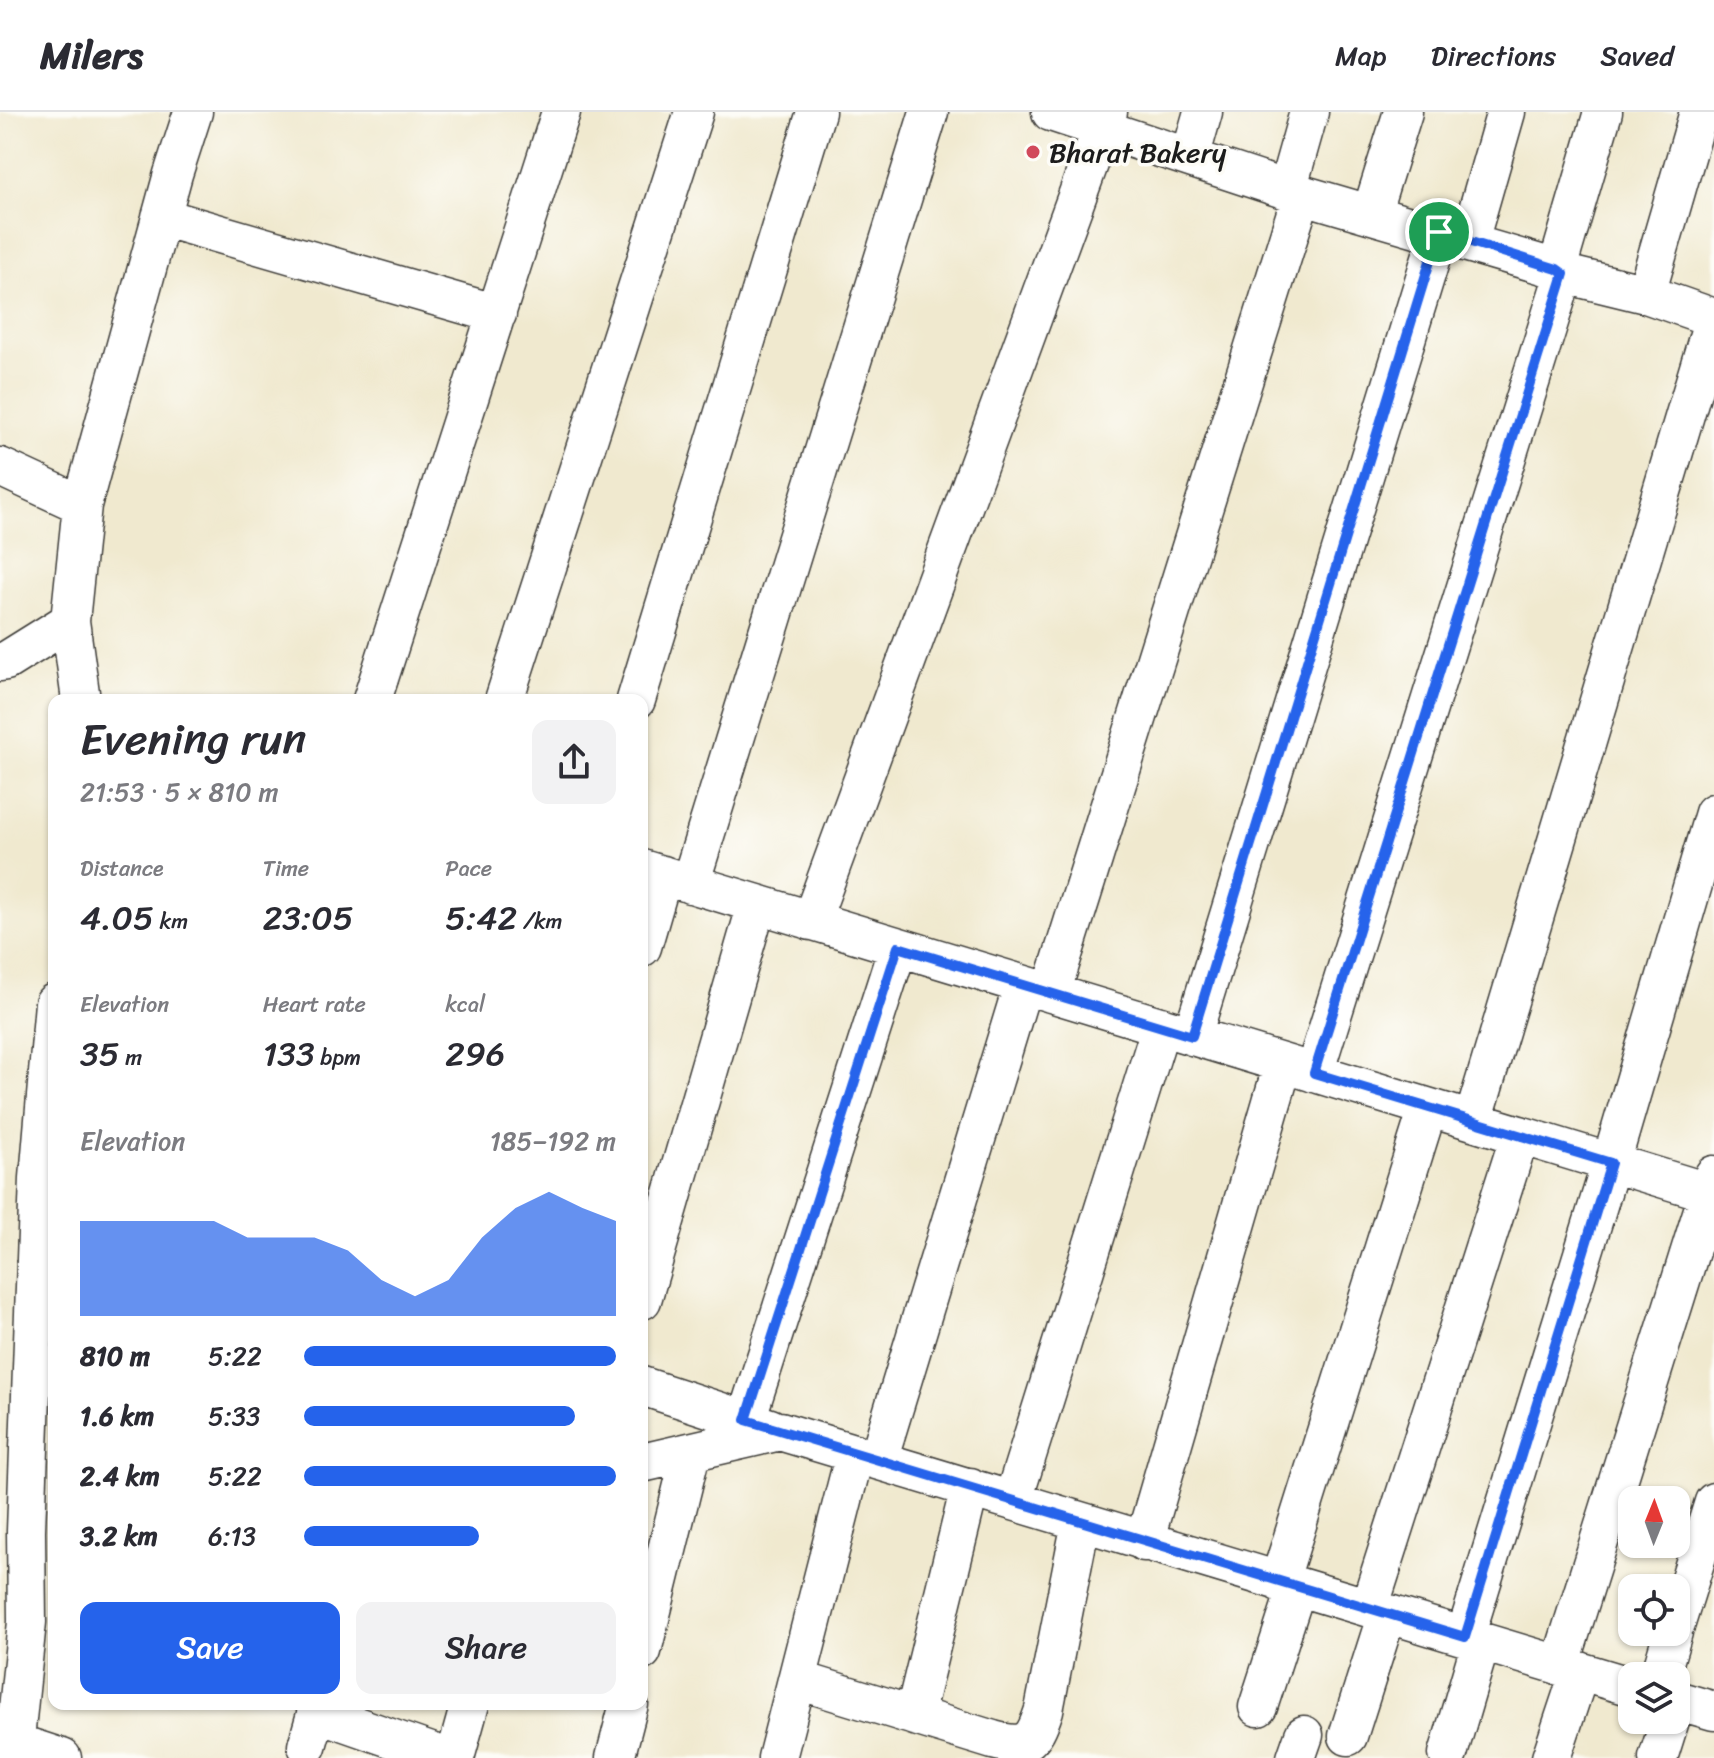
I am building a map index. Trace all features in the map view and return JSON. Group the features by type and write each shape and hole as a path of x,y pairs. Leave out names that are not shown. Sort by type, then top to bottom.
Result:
{"street":[{"path":"81,694 70,621 82,505 193,112"},
{"path":"374,694 561,112"},
{"path":"506,694 694,112"},
{"path":"638,694 816,112"},
{"path":"648,928 929,112"},
{"path":"1051,112 1105,120 1190,158 1294,192 1646,294 1714,318 1473,1121"},
{"path":"1190,158 1203,112"},
{"path":"777,1758 867,1456 1037,989 1294,192 1309,112"},
{"path":"1371,214 1403,112"},
{"path":"1013,1500 1454,237 1506,112"},
{"path":"1144,1542 1560,271 1603,112"},
{"path":"1646,294 1699,112"},
{"path":"811,921 1105,120"},
{"path":"161,217 497,314"},
{"path":"0,467 82,505"},
{"path":"0,662 70,621"},
{"path":"1448,1754 1473,1640 1611,1163 1704,888 1714,813"},
{"path":"665,876 1611,1163 1712,1187 1570,1668 1551,1758"},
{"path":"648,1279 757,904"},
{"path":"763,1426 898,947"},
{"path":"48,1073 39,1178 41,1619 13,1750 62,1758"},
{"path":"1258,1707 1288,1584 1428,1108"},
{"path":"1348,1736 1378,1611 1520,1135"},
{"path":"648,1388 1144,1542 1618,1683"},
{"path":"648,1462 691,1453 763,1426"},
{"path":"648,1627 691,1453"},
{"path":"914,1716 970,1487"},
{"path":"1690,1578 1714,1502"},
{"path":"798,1680 914,1716 990,1749 1029,1741 1038,1729 1044,1710 1081,1522"},
{"path":"1690,1705 1714,1711"},
{"path":"455,1758 468,1710"},
{"path":"615,1758 627,1710"},
{"path":"314,1721 448,1758"},
{"path":"1658,1758 1666,1734"}],"place":[{"name":"Bharat Bakery","path":"1033,152"}],"route":[{"path":"1439,232 1557,269 1564,274 1314,1073 1611,1163 1465,1637 746,1420 898,947 1192,1036 1439,232"}]}
